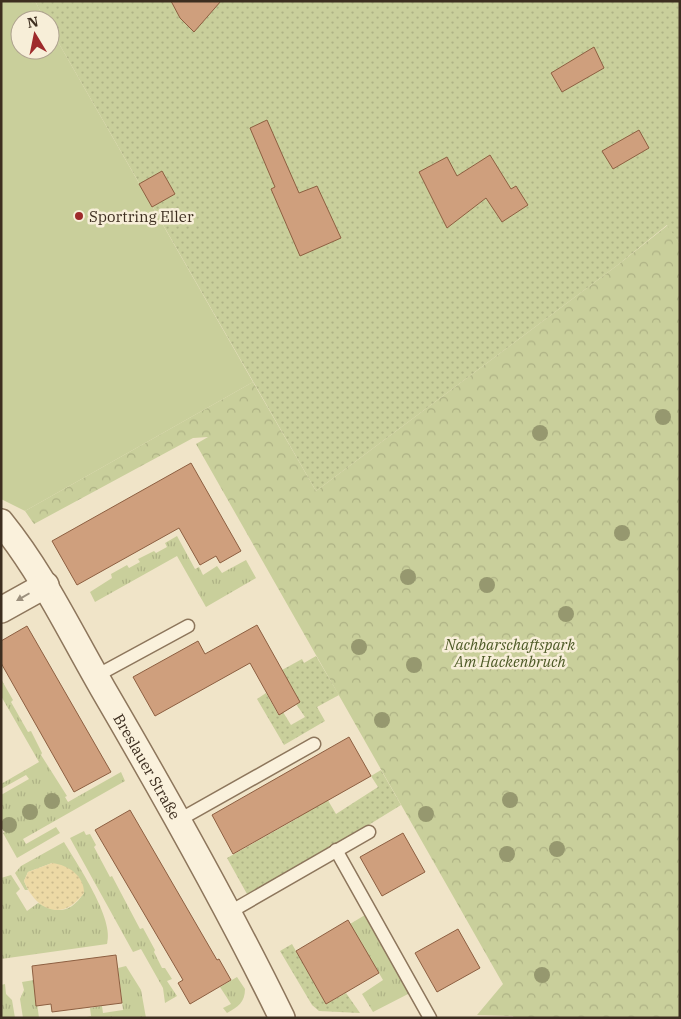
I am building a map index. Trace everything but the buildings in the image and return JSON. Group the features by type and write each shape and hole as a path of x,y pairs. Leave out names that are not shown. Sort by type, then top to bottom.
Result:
{"street":[{"name":"Breslauer Straße","path":"1,522 46,584 230,912 282,1018"},
{"path":"1,610 46,584"}],"lane":[{"path":"96,676 188,626"},
{"path":"179,820 314,744"},
{"path":"230,912 369,832"},
{"path":"336,850 430,1018"}],"green space":[{"name":"Sportring Eller","path":"1,1 35,1 40,10 10,10 10,60 60,60 60,45 253,382 25,511 1,499"},
{"path":"35,1 680,1 680,245 667,225 619,264 316,491 60,45 60,10 40,10"},
{"name":"Nachbarschaftspark Am Hackenbruch","path":"668,225 680,245 680,1018 514,1018 513,1016 477,1015 503,984 196,444 208,437 193,438 34,524 25,511 253,382 316,491 619,264"},
{"path":"177,536 195,569 199,567 203,575 217,566 222,573 246,560 256,578 206,607 177,556 95,602 90,592 112,578 111,574 127,565 129,568 140,562 138,559 167,547 165,543"},
{"path":"316,656 339,695 317,707 325,721 284,745 257,699 266,693 278,714 283,712 291,725 305,717 296,704 300,702 282,670 302,659 304,663"},
{"path":"1,679 13,700 11,702 28,732 31,731 42,753 41,755 67,796 65,797 68,802 121,772 125,781 23,839 26,844 56,827 60,833 17,858 3,833 16,825 12,819 1,826 1,795 29,779 26,775 1,789 1,784 39,762 1,696"},
{"path":"381,770 401,805 336,845 247,894 227,858 298,818 281,787 326,797 336,814 378,787 371,776"},
{"path":"84,831 86,835 90,834 96,845 94,847 110,877 112,876 140,929 143,928 162,968 165,968 172,979 167,981 177,996 165,1003 163,988 141,949 133,952 70,838"},
{"path":"64,842 100,907 108,933 107,944 1,959 1,878 11,875 20,889 16,893 27,911 38,903 52,909 64,910 74,905 84,893 52,863 28,872 24,881 28,890 25,890 15,873 21,866"},
{"path":"365,915 410,993 373,1012 362,994 383,980 350,924"},
{"path":"292,944 326,1004 346,993 360,1013 319,1011 312,1005 280,951"},
{"path":"126,966 141,990 146,1018 82,1018 91,1016 90,1008 102,1006 103,1013 123,1010 118,968"},
{"path":"237,977 245,989 244,997 238,1006 227,1013 223,1008 231,1004 220,987"},
{"path":"34,980 39,1018 23,1018 20,999 24,990 22,982"},
{"path":"5,984 6,994 12,1000 15,1018 1,1018 1,985"}],"sand":[{"path":"52,863 64,866 74,872 81,881 84,893 76,902 67,908 59,910 43,906 35,900 24,881 28,872"}],"place":[{"name":"Sportring Eller","path":"79,216"}]}
